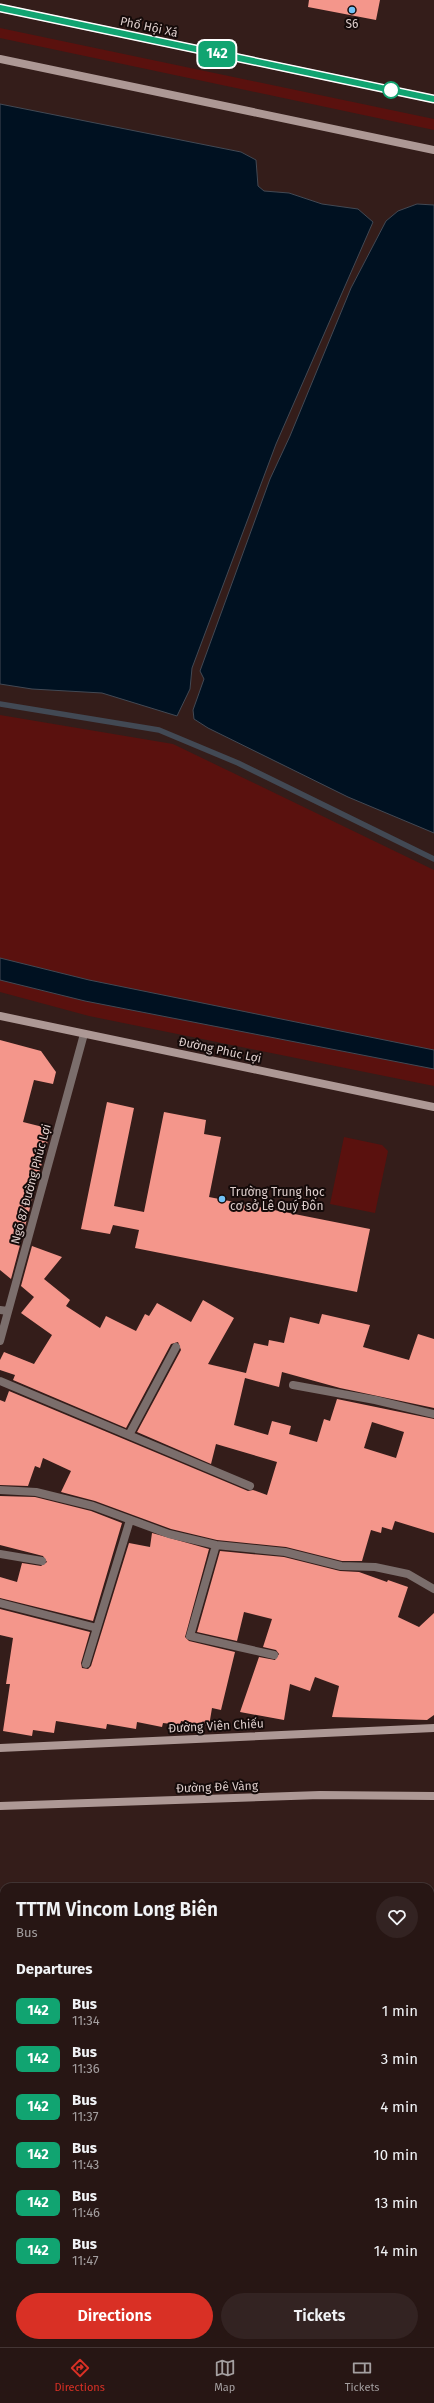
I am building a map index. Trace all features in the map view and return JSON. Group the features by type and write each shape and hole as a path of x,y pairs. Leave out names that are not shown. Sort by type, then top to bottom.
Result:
{"main road":[{"name":"Phố Hội Xá","path":"0,8 434,99"},
{"path":"0,58 434,150"},
{"name":"Đường Phúc Lợi","path":"0,1016 434,1107"},
{"name":"Đường Viên Chiếu","path":"0,1748 434,1727"},
{"name":"Đường Đê Vàng","path":"0,1806 320,1795 434,1796"}],"street":[{"name":"Ngõ 87 Đường Phúc Lợi","path":"0,1341 4,1310 84,1034"},
{"path":"129,1435 176,1347"},
{"path":"0,1381 250,1486"},
{"path":"293,1385 375,1400 434,1414"},
{"path":"0,1490 36,1492 93,1506 169,1534 216,1544 285,1552 341,1566 375,1567 395,1571 408,1574 434,1589"},
{"path":"86,1664 130,1520"},
{"path":"216,1544 190,1636 274,1655"},
{"path":"0,1554 42,1561"},
{"path":"0,1603 97,1628"}],"shaded area":[{"path":"0,28 434,119 434,130 0,38"},
{"path":"0,715 173,744 434,870 434,1086 89,1016 0,992"},
{"path":"344,1137 382,1145 388,1151 375,1213 330,1204"}],"water":[{"path":"0,104 241,152 256,160 258,186 264,191 289,193 322,204 358,209 373,222 276,444 192,668 190,689 177,716 102,693 32,689 0,684"},
{"path":"417,204 434,205 434,833 348,797 208,728 194,719 193,710 204,679 200,671 270,479 290,436 351,288 386,221 398,211"},
{"path":"0,958 89,980 434,1050 434,1069 85,1001 0,980"}],"building":[{"name":"S6","path":"309,0 380,0 376,20 308,7"},
{"path":"0,1040 41,1051 56,1072 53,1084 34,1080 23,1122 51,1129 11,1279 0,1270"},
{"path":"107,1102 134,1108 114,1206 144,1212 164,1112 206,1120 204,1134 221,1137 209,1197 370,1229 357,1292 135,1248 139,1230 113,1225 110,1234 81,1229"},
{"path":"32,1246 62,1257 44,1279 70,1300 66,1306 100,1328 106,1316 136,1331 145,1314 149,1316 157,1303 191,1322 203,1300 234,1318 208,1364 246,1373 254,1343 268,1346 269,1340 284,1343 290,1317 319,1324 322,1314 370,1325 363,1347 409,1360 418,1334 434,1339 434,1408 340,1388 282,1372 279,1387 245,1378 234,1425 268,1435 272,1421 291,1426 289,1434 317,1442 324,1419 330,1421 337,1399 434,1419 434,1533 395,1521 392,1530 382,1527 381,1533 371,1530 362,1561 342,1561 286,1547 217,1540 171,1529 95,1501 61,1492 71,1471 43,1458 40,1468 35,1466 28,1486 0,1485 0,1400 5,1402 9,1391 248,1491 253,1490 267,1495 277,1462 216,1444 211,1464 137,1432 181,1350 178,1342 171,1344 126,1428 13,1380 15,1375 0,1370 0,1360 4,1352 34,1364 52,1335 21,1313 34,1297 21,1286","holes":["372,1422 404,1432 396,1458 364,1448"]},
{"path":"0,1496 35,1497 91,1511 122,1523 93,1621 0,1598 0,1577 17,1582 22,1563 41,1566 47,1562 43,1556 0,1545"},
{"path":"152,1533 209,1549 185,1637 189,1641 235,1652 221,1710 212,1708 209,1726 181,1721 180,1725 163,1723 162,1727 137,1722 136,1729 107,1724 106,1729 56,1721 54,1733 33,1730 32,1736 3,1731 10,1684 6,1684 13,1638 0,1635 0,1609 90,1632 81,1663 82,1668 88,1669 91,1666 129,1543 150,1547"},
{"path":"220,1551 284,1557 340,1571 359,1572 387,1582 388,1580 408,1587 398,1617 419,1627 434,1613 434,1715 427,1720 332,1717 339,1686 315,1677 310,1691 290,1684 284,1720 240,1712 259,1657 275,1660 279,1654 276,1650 263,1647 272,1619 244,1612 237,1641 197,1632"}],"waterway":[{"path":"0,704 159,730 238,763 434,859"}],"bus line":[{"name":"142","path":"0,8 434,99"}],"place":[{"name":"S6","path":"352,10"},
{"name":"Trường Trung học cơ sở Lê Quý Đôn","path":"222,1199"}]}
